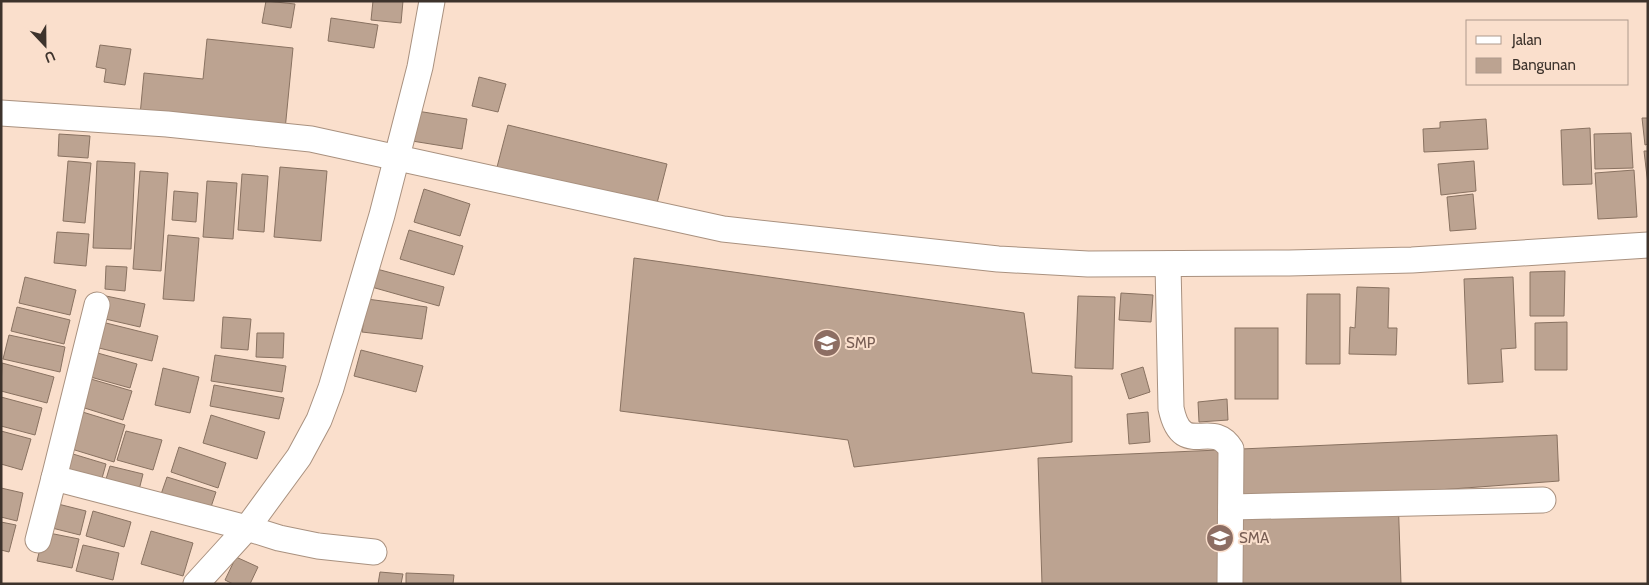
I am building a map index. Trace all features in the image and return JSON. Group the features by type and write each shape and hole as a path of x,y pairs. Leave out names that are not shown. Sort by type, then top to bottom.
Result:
{"street":[{"path":"196,584 248,528 299,457 319,420 382,215 395,158 420,67 432,1"},
{"path":"1,112 167,124 311,139 723,229 998,259 1088,264 1412,260 1648,245"},
{"path":"1168,264 1171,408 1174,422 1179,431 1187,436 1218,436 1226,440 1231,449 1230,584"},
{"path":"38,540 97,305"},
{"path":"54,478 280,538 318,546 374,552"},
{"path":"1230,507 1543,500"}],"building":[{"path":"266,1 295,4 291,28 262,23"},
{"path":"373,1 403,1 401,23 371,20"},
{"path":"331,18 378,25 374,48 328,41"},
{"path":"207,39 293,48 285,130 140,115 144,73 203,79"},
{"path":"100,45 131,49 125,85 104,82 106,69 96,67"},
{"path":"479,77 506,84 498,112 472,106"},
{"path":"417,111 467,119 462,149 412,141"},
{"path":"1642,118 1648,118 1648,144 1645,145"},
{"path":"1486,119 1488,149 1424,152 1423,129 1440,128 1440,122"},
{"path":"508,125 667,164 655,211 496,171"},
{"path":"1590,128 1592,184 1563,185 1561,130"},
{"path":"1631,133 1633,168 1595,169 1594,134"},
{"path":"59,134 90,136 88,158 58,156"},
{"path":"1644,151 1648,151 1648,185"},
{"path":"68,161 91,163 85,223 63,221"},
{"path":"97,161 135,163 131,249 93,248"},
{"path":"1474,161 1476,191 1441,195 1438,164"},
{"path":"280,167 327,171 321,241 274,237"},
{"path":"1634,170 1637,217 1598,219 1595,173"},
{"path":"140,171 168,173 161,271 133,269"},
{"path":"242,174 268,176 264,232 238,230"},
{"path":"207,181 237,183 233,239 203,237"},
{"path":"424,189 470,204 460,236 414,222"},
{"path":"174,191 198,193 196,222 172,220"},
{"path":"1473,194 1476,229 1450,231 1447,197"},
{"path":"409,230 463,246 454,275 400,259"},
{"path":"57,232 89,234 86,266 54,263"},
{"path":"168,235 199,238 194,301 163,299"},
{"name":"SMP","path":"634,258 1024,313 1032,373 1072,376 1072,442 854,467 848,440 620,411"},
{"path":"106,266 127,267 125,291 105,289"},
{"path":"373,268 444,287 439,306 368,286"},
{"path":"1565,271 1564,316 1530,316 1530,272"},
{"path":"25,277 76,290 70,315 19,303"},
{"path":"1513,277 1516,348 1501,349 1503,382 1468,384 1464,279"},
{"path":"1357,287 1389,288 1388,328 1397,328 1396,355 1349,354 1350,327 1355,328"},
{"path":"1121,293 1153,295 1151,322 1119,320"},
{"path":"1307,294 1340,294 1340,364 1306,364"},
{"path":"106,296 145,304 140,327 101,318"},
{"path":"1078,296 1115,297 1113,369 1075,368"},
{"path":"367,299 427,307 422,339 362,332"},
{"path":"17,307 70,320 64,344 11,331"},
{"path":"223,317 251,319 248,350 221,348"},
{"path":"102,322 158,336 152,361 95,347"},
{"path":"1567,322 1567,370 1535,370 1535,323"},
{"path":"1235,328 1278,328 1278,399 1235,399"},
{"path":"257,333 284,333 283,358 256,357"},
{"path":"9,335 65,347 60,372 3,359"},
{"path":"361,350 423,366 416,392 354,376"},
{"path":"94,352 137,364 130,388 87,376"},
{"path":"215,355 286,366 282,392 211,381"},
{"path":"2,363 54,377 47,403 1,391"},
{"path":"1143,367 1150,392 1129,399 1121,374"},
{"path":"163,368 199,377 190,413 155,405"},
{"path":"84,377 132,391 123,420 75,405"},
{"path":"214,385 284,398 279,419 210,406"},
{"path":"1,397 42,408 35,435 1,426"},
{"path":"1227,399 1228,420 1199,422 1198,402"},
{"path":"76,410 125,425 114,462 65,447"},
{"path":"1148,412 1150,442 1129,444 1127,414"},
{"path":"211,415 265,432 257,459 203,443"},
{"path":"1,431 31,439 22,470 1,464"},
{"path":"126,431 162,440 153,470 117,460"},
{"name":"SMA","path":"1557,435 1559,481 1398,493 1401,584 1042,584 1038,458"},
{"path":"179,447 226,463 218,488 171,472"},
{"path":"63,451 106,464 99,489 55,476"},
{"path":"110,466 143,474 137,498 103,489"},
{"path":"167,477 216,492 208,516 159,500"},
{"path":"1,488 23,493 17,521 1,517"},
{"path":"54,503 86,511 80,535 48,527"},
{"path":"93,511 131,522 124,547 86,536"},
{"path":"1,522 16,525 9,552 1,550"},
{"path":"151,531 193,543 183,576 141,564"},
{"path":"44,532 79,539 72,568 37,561"},
{"path":"83,545 119,553 113,580 76,571"},
{"path":"236,557 258,567 250,584 233,584 225,580"},
{"path":"380,572 403,574 401,584 378,584"},
{"path":"406,573 454,575 453,584 406,584"}],"place":[{"name":"SMP","path":"827,343"},
{"name":"SMA","path":"1220,538"}]}
